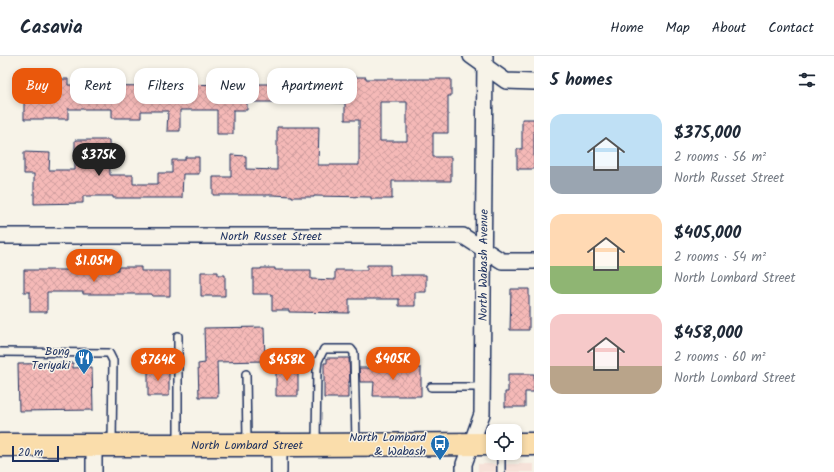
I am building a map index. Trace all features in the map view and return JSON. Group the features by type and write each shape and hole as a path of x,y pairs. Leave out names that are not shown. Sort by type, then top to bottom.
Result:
{"main road":[{"name":"North Lombard Street","path":"0,445 482,444"},
{"path":"522,444 534,444"}],"street":[{"path":"471,56 485,61 506,81 534,82"},
{"name":"North Wabash Avenue","path":"464,472 464,464 482,444 485,61"},
{"name":"North Russet Street","path":"0,236 463,236 502,261 534,261"},
{"path":"94,472 103,445"},
{"path":"279,445 279,472"}],"lane":[{"path":"178,336 178,445"},
{"path":"316,445 318,362 324,350 339,349 351,349 354,353 356,445"},
{"path":"0,352 109,353 113,361 103,445"},
{"path":"246,374 246,445"},
{"path":"431,387 483,387"},
{"path":"501,460 501,472"}],"shaded area":[{"path":"478,464 534,464 534,472 478,472"}],"building":[{"path":"357,77 366,77 366,79 451,79 451,96 448,96 448,133 433,133 433,157 451,157 451,181 392,181 392,199 371,199 371,197 213,195 213,177 231,177 231,155 246,156 246,169 277,170 277,127 319,127 318,165 359,165 359,120 345,120 345,104 357,104","holes":["380,102 407,102 407,141 380,141"]},
{"path":"62,79 68,79 68,85 70,85 70,104 126,104 126,86 134,86 134,104 198,104 198,84 206,85 206,104 247,104 247,110 233,110 233,134 217,134 217,110 180,110 180,131 167,131 168,111 141,111 141,118 112,118 112,109 68,109 68,119 24,119 24,104 62,104"},
{"path":"259,84 267,84 267,102 259,102"},
{"path":"522,119 534,119 534,169 517,169 517,149 522,149"},
{"path":"75,140 109,140 110,175 133,175 133,184 158,184 158,173 172,173 172,160 185,160 185,157 199,157 199,174 183,174 182,198 113,198 113,196 83,196 83,203 34,204 34,174 24,174 24,152 50,153 49,170 75,170"},
{"path":"367,265 390,265 390,275 426,275 426,292 415,292 415,306 399,306 399,299 349,299 349,313 289,312 289,310 272,310 272,294 253,294 253,269 275,268 275,270 311,270 311,279 335,280 335,270 367,270"},
{"path":"118,267 141,267 141,271 170,271 170,296 152,296 152,294 83,294 83,292 47,292 47,312 30,312 30,292 24,292 24,270 118,270"},
{"path":"201,272 218,272 218,275 225,275 225,296 201,296"},
{"path":"511,289 529,289 529,330 510,330"},
{"path":"264,327 265,361 217,362 218,397 199,397 198,364 205,363 204,328"},
{"path":"327,358 349,358 350,382 348,382 348,398 324,398 324,363 327,363"},
{"path":"73,363 73,368 92,367 93,410 19,411 18,364"},
{"path":"148,368 169,368 169,396 148,396"},
{"path":"276,368 294,368 294,373 298,373 298,396 276,396"},
{"path":"359,368 421,368 421,396 373,396 374,382 360,382"},
{"path":"508,374 534,374 534,392 525,392 525,407 505,407 505,392 508,392"}],"place":[{"name":"Bong Teriyaki","path":"84,375"},
{"name":"North Lombard & Wabash","path":"440,461"}]}
